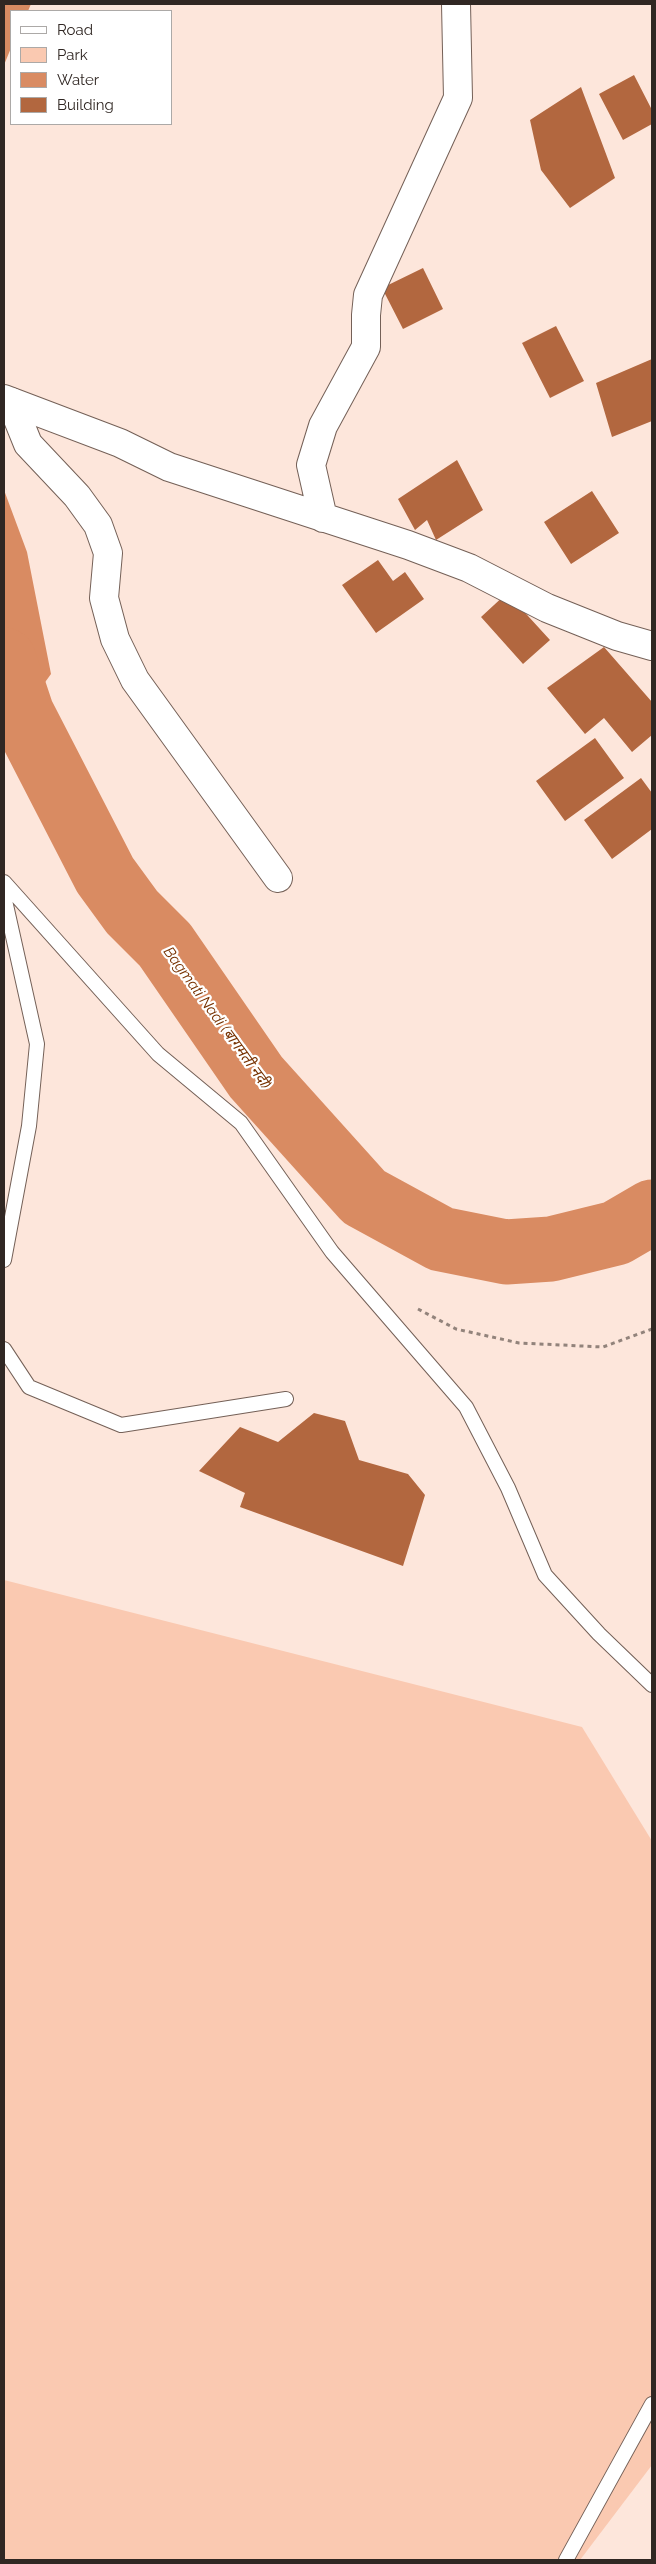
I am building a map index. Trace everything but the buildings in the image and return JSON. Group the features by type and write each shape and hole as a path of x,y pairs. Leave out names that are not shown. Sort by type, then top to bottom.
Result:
{"street":[{"path":"323,518 311,465 323,426 366,347 368,295 458,98 456,4"},
{"path":"8,400 120,443 169,467 452,561 504,584 547,608 617,636 652,646"},
{"path":"8,400 28,444 77,496 98,525 108,553 104,598 115,639 135,680 278,878"}],"lane":[{"path":"4,882 158,1054 241,1123 332,1252 466,1407 508,1488 544,1575 599,1634 652,1685"},
{"path":"4,896 37,1044 29,1126 4,1260"},
{"path":"4,1349 29,1387 121,1425 286,1399"},
{"path":"566,2560 652,2404"}],"path":[{"path":"416,1308 456,1330 519,1343 604,1347 652,1329"}],"green space":[{"path":"4,1580 582,1727 652,1841 652,2465 580,2560 4,2560"}],"water":[{"path":"4,4 31,4 28,10 10,10 10,50 4,65"},
{"path":"4,490 27,552 51,674 22,714 4,700"}],"waterway":[{"name":"Bagmati Nadi (बागमती नदी)","path":"4,660 22,714 105,875 132,912 165,945 256,1077 364,1197 441,1239 506,1252 551,1249 616,1233 652,1212"}]}
